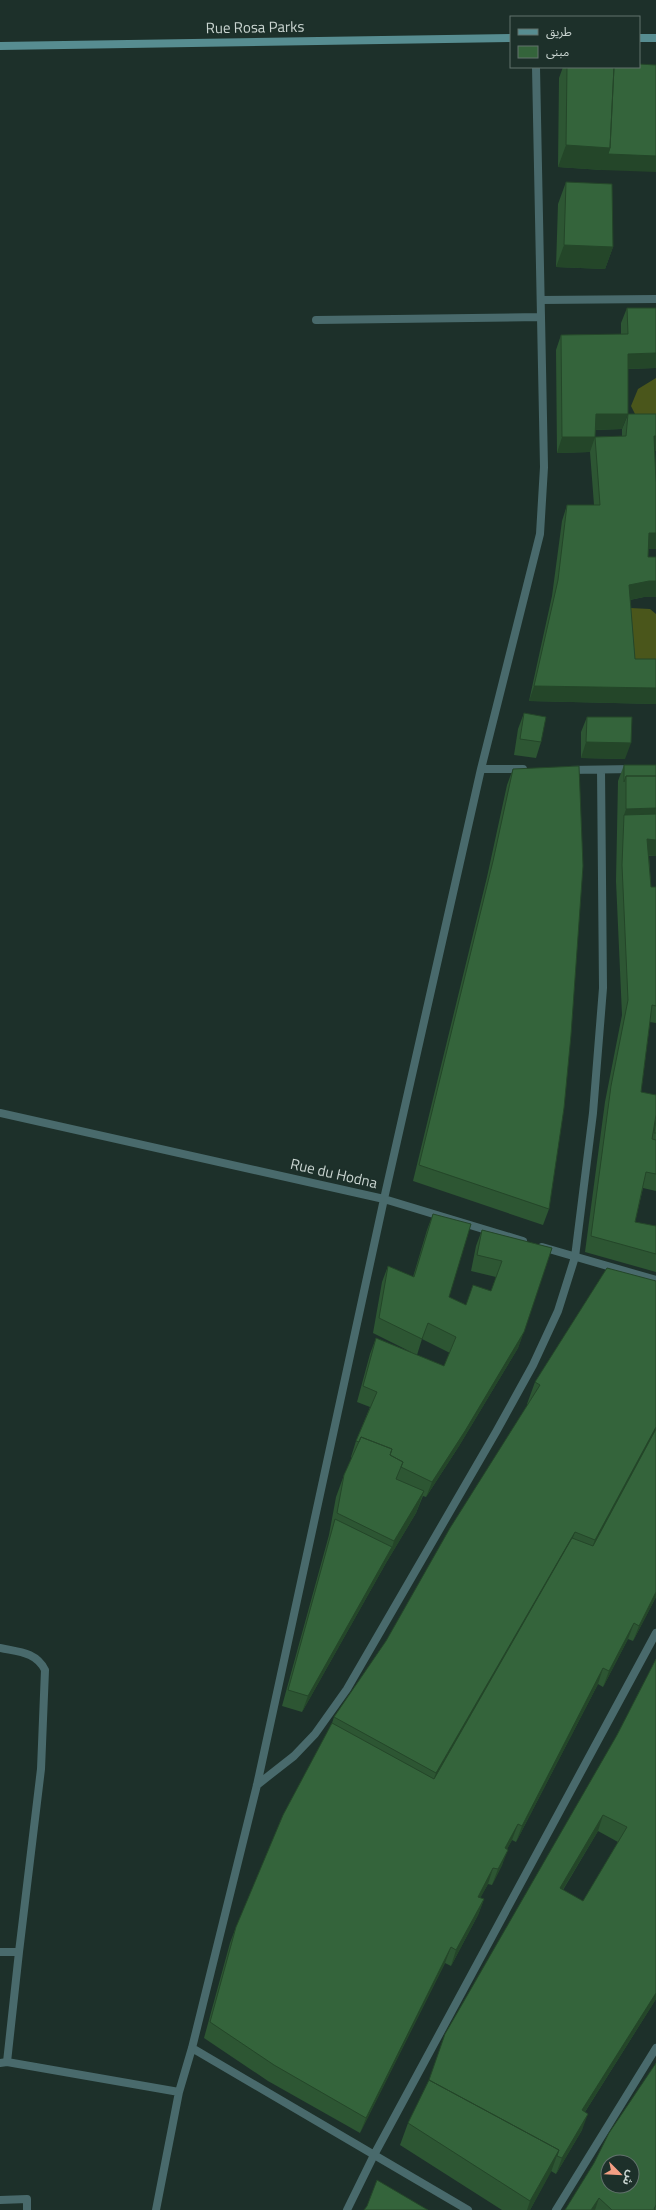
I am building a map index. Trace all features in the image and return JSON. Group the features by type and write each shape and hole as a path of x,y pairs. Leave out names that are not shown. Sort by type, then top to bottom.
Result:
{"main road":[{"name":"Rue Rosa Parks","path":"0,46 510,38"},
{"path":"640,38 656,38"}],"street":[{"path":"156,2210 178,2092 192,2048 258,1785 384,1199 481,769 540,534 544,467 541,317 542,300 536,68"},
{"path":"542,300 656,299"},
{"path":"316,320 541,317"},
{"path":"481,769 529,769"},
{"path":"561,770 640,769"},
{"path":"258,1785 294,1756 315,1734 347,1689 534,1365 558,1311 575,1257 593,1113 603,988 601,770"},
{"name":"Rue du Hodna","path":"0,1113 384,1199 656,1280"},
{"path":"347,2210 374,2155 656,1633"},
{"path":"0,1648 31,1654 40,1660 45,1670 41,1769 4,2062 178,2092"},
{"path":"0,1952 19,1952"},
{"path":"192,2048 468,2210"},
{"path":"556,2210 656,2048"},
{"path":"0,2200 27,2199 27,2210"}],"green space":[{"path":"656,378 656,423 640,424 631,406 638,389"},
{"path":"630,608 650,609 656,614 656,659 642,675 634,674"}],"building":[{"path":"640,64 656,65 656,156 608,154 610,148 614,68 640,68"},
{"path":"567,68 614,68 610,148 566,145"},
{"path":"566,182 612,184 613,247 564,245"},
{"path":"627,308 656,308 656,353 628,354 628,414 596,414 595,437 562,437 561,335 628,334"},
{"path":"628,414 656,414 656,436 654,436 656,533 649,533 648,557 656,557 656,581 629,585 635,659 656,659 656,688 534,686 558,580 567,505 600,505 595,437 626,436"},
{"path":"524,713 546,717 541,742 520,739"},
{"path":"587,717 632,717 631,743 586,742"},
{"path":"624,765 656,765 656,776 626,776 624,782"},
{"path":"579,766 583,866 571,1035 564,1108 549,1209 419,1165 493,861 513,769"},
{"path":"626,776 656,776 656,808 626,809"},
{"path":"656,814 656,840 647,839 651,887 656,887 656,1006 652,1005 641,1092 656,1095 656,1115 652,1139 656,1140 656,1174 646,1172 635,1222 656,1226 656,1254 591,1236 611,1086 628,1000 622,865 624,815"},
{"path":"656,1120 656,1133 654,1133"},
{"path":"433,1214 471,1224 449,1297 466,1305 473,1285 491,1291 502,1261 477,1255 482,1230 552,1248 524,1332 465,1431 432,1482 401,1467 403,1462 390,1455 392,1449 361,1437 359,1442 356,1441 377,1392 363,1386 376,1338 444,1366 456,1337 428,1323 422,1339 379,1318 388,1266 414,1277"},
{"path":"607,1268 656,1281 656,1427 595,1540 575,1532 436,1773 334,1717 386,1641 450,1528 540,1385 535,1382"},
{"path":"656,1429 656,1592 639,1626 634,1623 609,1671 603,1668 522,1826 518,1824 505,1848 508,1850 498,1869 493,1868 478,1897 484,1899 456,1950 451,1947 366,2118 274,2065 210,2022 236,1927 283,1815 332,1723 434,1779 572,1538 593,1546"},
{"path":"361,1437 392,1449 390,1455 403,1462 396,1479 424,1491 394,1541 337,1513 344,1475"},
{"path":"335,1519 392,1547 308,1696 288,1690"},
{"path":"656,1659 656,1993 582,2110 588,2114 562,2158 557,2156 559,2150 429,2080 445,2034 617,1735","holes":["603,1815 627,1827 583,1901 560,1888"]},
{"path":"656,2063 655,2210 612,2210 599,2198 591,2210 565,2210 594,2163 609,2133"},
{"path":"429,2080 559,2150 530,2201 408,2123"},
{"path":"377,2180 428,2210 364,2210"}]}
